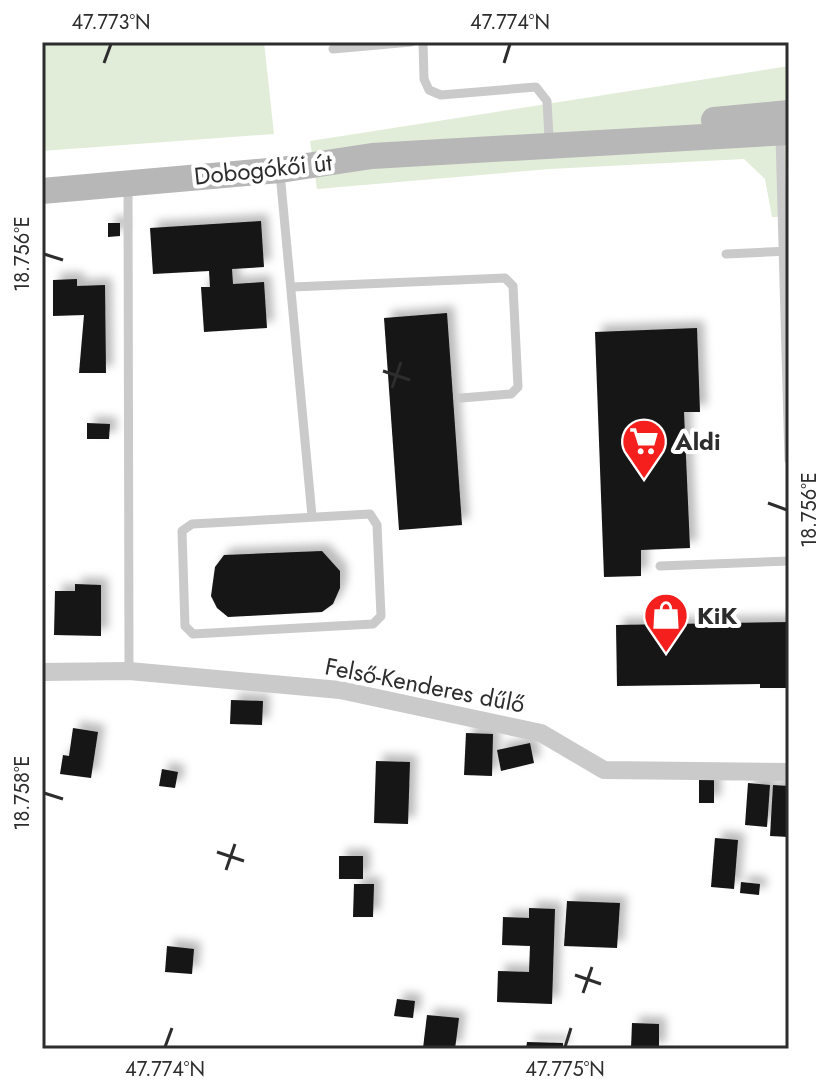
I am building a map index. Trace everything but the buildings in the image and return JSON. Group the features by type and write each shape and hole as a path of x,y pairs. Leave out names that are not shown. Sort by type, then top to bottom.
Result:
{"main road":[{"name":"Dobogókői út","path":"485,148 549,138 786,126"},
{"name":"Dobogókői út","path":"42,191 280,170 372,156 786,126"}],"street":[{"name":"Felső-Kenderes dűlő","path":"42,672 129,671 340,690 456,712 541,733 604,770 789,772"}],"lane":[{"path":"333,49 411,42"},
{"path":"423,42 424,79 429,90 441,95 536,87 547,101 549,138"},
{"path":"786,126 789,460"},
{"path":"280,170 312,516"},
{"path":"128,183 129,671"},
{"path":"726,254 787,251"},
{"path":"293,287 505,278 513,286 518,387 511,394 461,398"},
{"path":"370,514 377,525 381,616 373,624 193,634 185,626 182,531 192,524 312,516 370,514"},
{"path":"660,566 789,561"}],"green space":[{"path":"42,42 264,42 274,134 42,151"},
{"path":"789,66 789,217 772,217 765,179 744,159 550,169 317,189 310,141"}],"place":[{"name":"Aldi","path":"644,480"},
{"name":"KiK","path":"666,654"}]}
